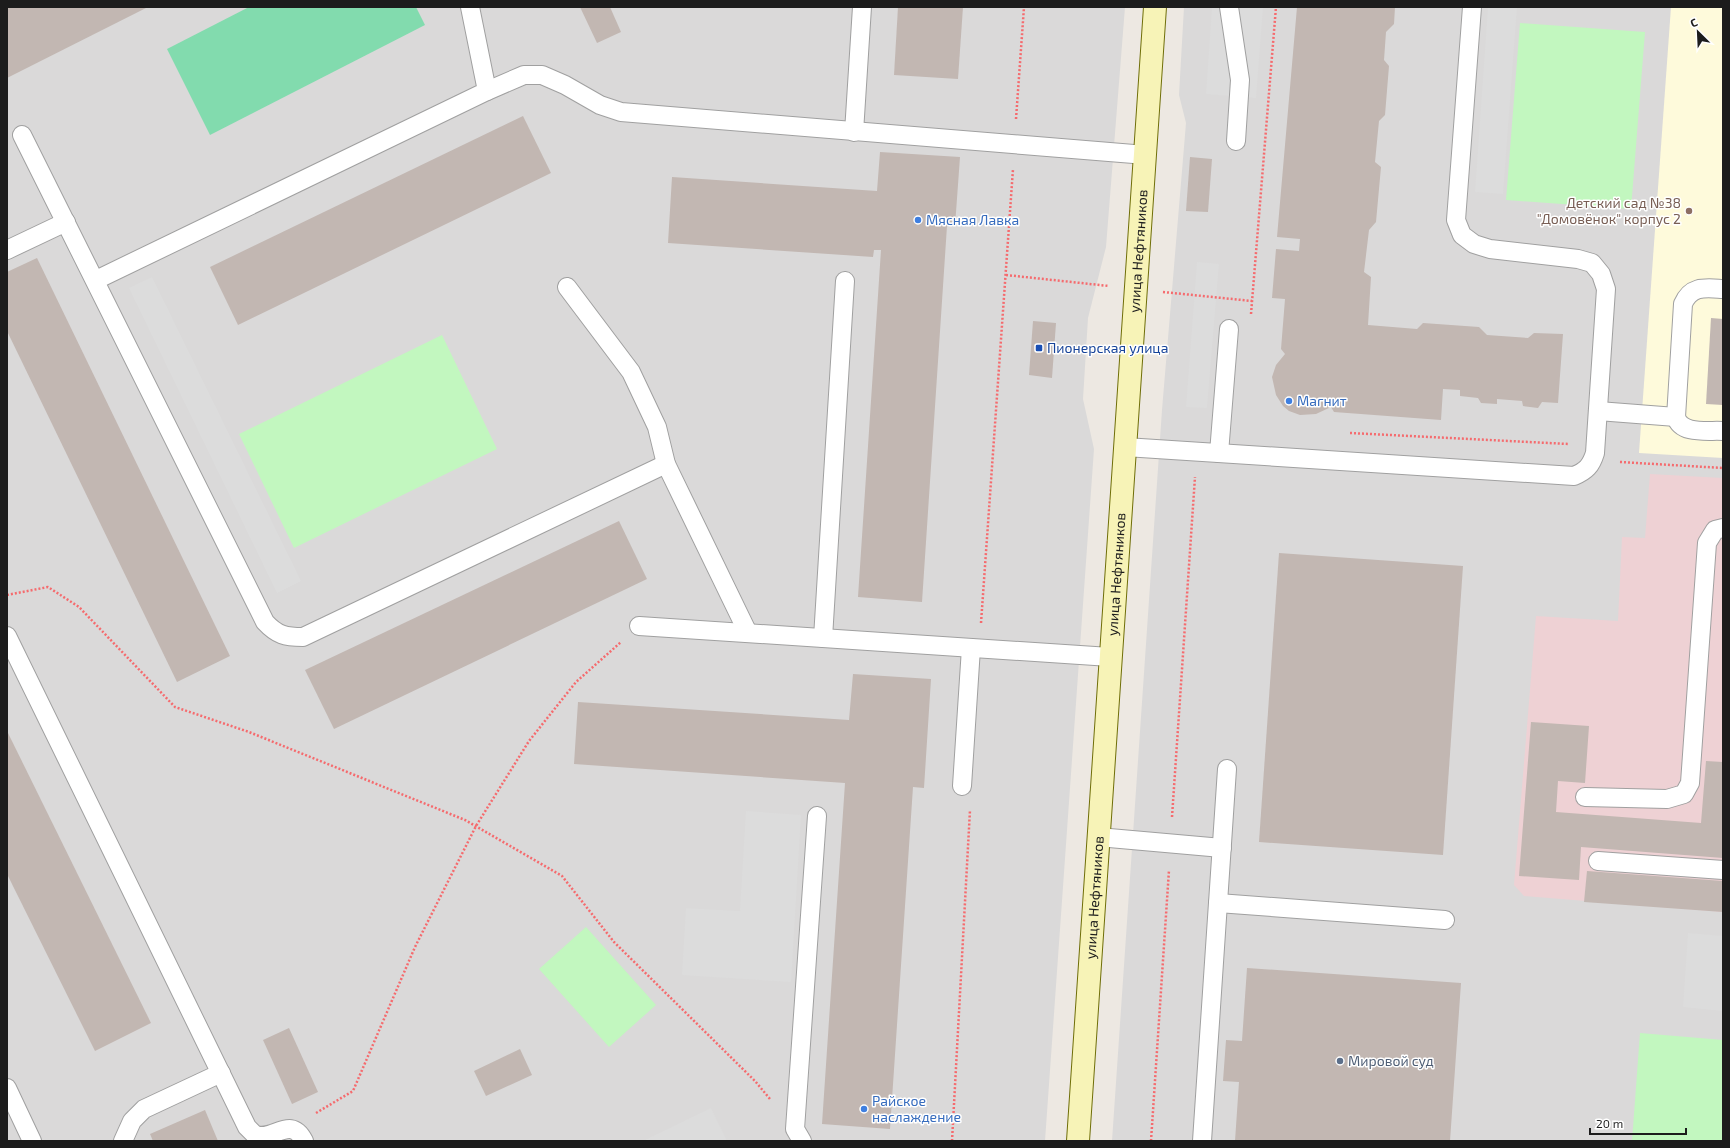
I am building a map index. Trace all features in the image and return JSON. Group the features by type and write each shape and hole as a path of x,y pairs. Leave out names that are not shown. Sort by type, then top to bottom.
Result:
{"main road":[{"name":"улица Нефтяников","path":"1078,1141 1155,7"}],"lane":[{"path":"470,7 487,91"},
{"path":"854,132 862,7"},
{"path":"1229,7 1240,80 1236,141"},
{"path":"1125,447 1574,476 1584,472 1592,464 1595,453 1606,289 1601,274 1592,263 1578,259 1490,249 1474,244 1462,235 1456,220 1472,7"},
{"path":"96,280 487,91 524,75 542,75 565,85 600,105 621,112 1146,155"},
{"path":"22,135 96,280 265,622 274,632 288,637 303,637 666,464"},
{"path":"7,250 66,222"},
{"path":"823,638 845,281"},
{"path":"567,287 631,372 657,427 666,464 748,633"},
{"path":"1723,289 1704,288 1694,290 1686,296 1683,304 1676,417 1677,423 1683,428 1723,431"},
{"path":"1215,452 1229,329"},
{"path":"1598,411 1676,417"},
{"path":"1584,797 1666,800 1684,794 1690,783 1707,543 1715,530 1723,528"},
{"path":"639,626 1110,657"},
{"path":"7,636 247,1127 254,1134 262,1136 288,1128 301,1135 304,1141"},
{"path":"962,786 975,648"},
{"path":"1202,1141 1227,769"},
{"path":"799,1135 817,816"},
{"path":"1098,837 1222,848"},
{"path":"1598,861 1723,870"},
{"path":"1218,903 1445,920"},
{"path":"123,1141 132,1121 144,1109 221,1073"},
{"path":"7,1088 32,1141"}],"path":[{"path":"975,648 1015,145 1024,7"},
{"path":"1251,317 1276,7"},
{"path":"1152,1141 1195,466 1215,452"},
{"path":"7,595 48,587 79,607 175,707 249,732 465,820 562,876 614,942 755,1081 799,1135"},
{"path":"288,1128 353,1092 415,947 476,826 529,742 576,682 639,626"},
{"path":"952,1141 971,807"}],"shaded area":[{"path":"7,7 1125,7 1106,247 1088,318 1083,399 1094,449 1045,1141 7,1141"},
{"path":"1184,7 1723,7 1723,1141 1112,1141 1162,410 1186,123 1179,95"},
{"path":"1212,7 1263,7 1256,98 1206,94"},
{"path":"1488,7 1517,7 1503,194 1475,192"},
{"name":"Детский сад №38 \"Домовёнок\" корпус 2","path":"1671,7 1723,8 1723,458 1639,453"},
{"path":"1197,262 1219,264 1207,408 1186,407"},
{"path":"152,277 301,581 277,593 129,288"},
{"path":"1650,474 1723,478 1723,912 1524,896 1514,885 1536,616 1618,621 1622,537 1645,538"},
{"path":"746,811 801,815 791,982 682,975 686,908 740,911"},
{"path":"1688,933 1723,936 1723,1011 1683,1007"},
{"path":"711,1108 727,1141 643,1141"}],"green space":[{"path":"249,7 416,7 425,25 210,135 167,49"},
{"path":"1520,23 1645,32 1631,209 1506,200"},
{"path":"442,335 497,449 294,548 239,434"},
{"path":"586,927 656,1005 609,1047 539,969"},
{"path":"1640,1033 1723,1040 1723,1141 1632,1141"}],"building":[{"path":"7,7 148,7 7,78"},
{"path":"580,7 610,7 621,32 597,43"},
{"path":"898,7 963,7 958,79 894,75"},
{"path":"1297,7 1395,7 1394,24 1386,32 1384,60 1389,66 1385,115 1379,121 1375,162 1381,167 1376,222 1369,230 1364,272 1371,277 1368,325 1417,329 1423,323 1479,327 1487,335 1528,338 1534,333 1563,334 1558,403 1542,402 1538,408 1523,406 1522,401 1497,399 1497,404 1481,403 1478,398 1460,396 1460,390 1443,389 1441,420 1334,412 1331,407 1316,414 1300,415 1289,411 1283,406 1276,395 1272,377 1276,365 1285,354 1281,349 1285,299 1272,298 1276,249 1299,251 1300,239 1277,237"},
{"path":"523,116 551,173 238,325 210,267"},
{"path":"880,152 960,157 955,226 947,226 922,602 858,597 881,250 874,250 873,257 668,243 672,177 877,191"},
{"path":"1190,157 1212,159 1208,212 1186,211"},
{"path":"37,258 230,656 177,682 7,331 7,272"},
{"path":"1711,318 1723,319 1723,405 1706,404"},
{"path":"1033,321 1056,323 1052,378 1029,375"},
{"path":"619,521 647,579 334,729 305,670"},
{"path":"1279,553 1463,566 1443,855 1259,842"},
{"path":"853,674 931,679 924,788 913,787 890,1129 822,1124 845,783 574,764 578,702 849,720"},
{"path":"1531,722 1589,726 1585,783 1558,781 1556,812 1701,823 1706,761 1723,762 1723,858 1581,847 1579,880 1519,876"},
{"path":"7,731 151,1023 95,1051 7,874"},
{"path":"1587,871 1723,881 1723,912 1584,902"},
{"name":"Мировой суд","path":"1247,968 1461,983 1450,1141 1235,1141 1239,1082 1223,1081 1226,1040 1242,1041"},
{"path":"289,1028 318,1092 292,1104 263,1040"},
{"path":"520,1049 532,1075 486,1096 474,1071"},
{"path":"205,1110 218,1141 153,1141 150,1134"}],"place":[{"name":"Детский сад №38 \"Домовёнок\" корпус 2","path":"1689,211"},
{"name":"Мясная Лавка","path":"918,220"},
{"name":"Пионерская улица","path":"1039,348"},
{"name":"Магнит","path":"1289,401"},
{"name":"Мировой суд","path":"1340,1061"},
{"name":"Райское наслаждение","path":"864,1109"}]}
